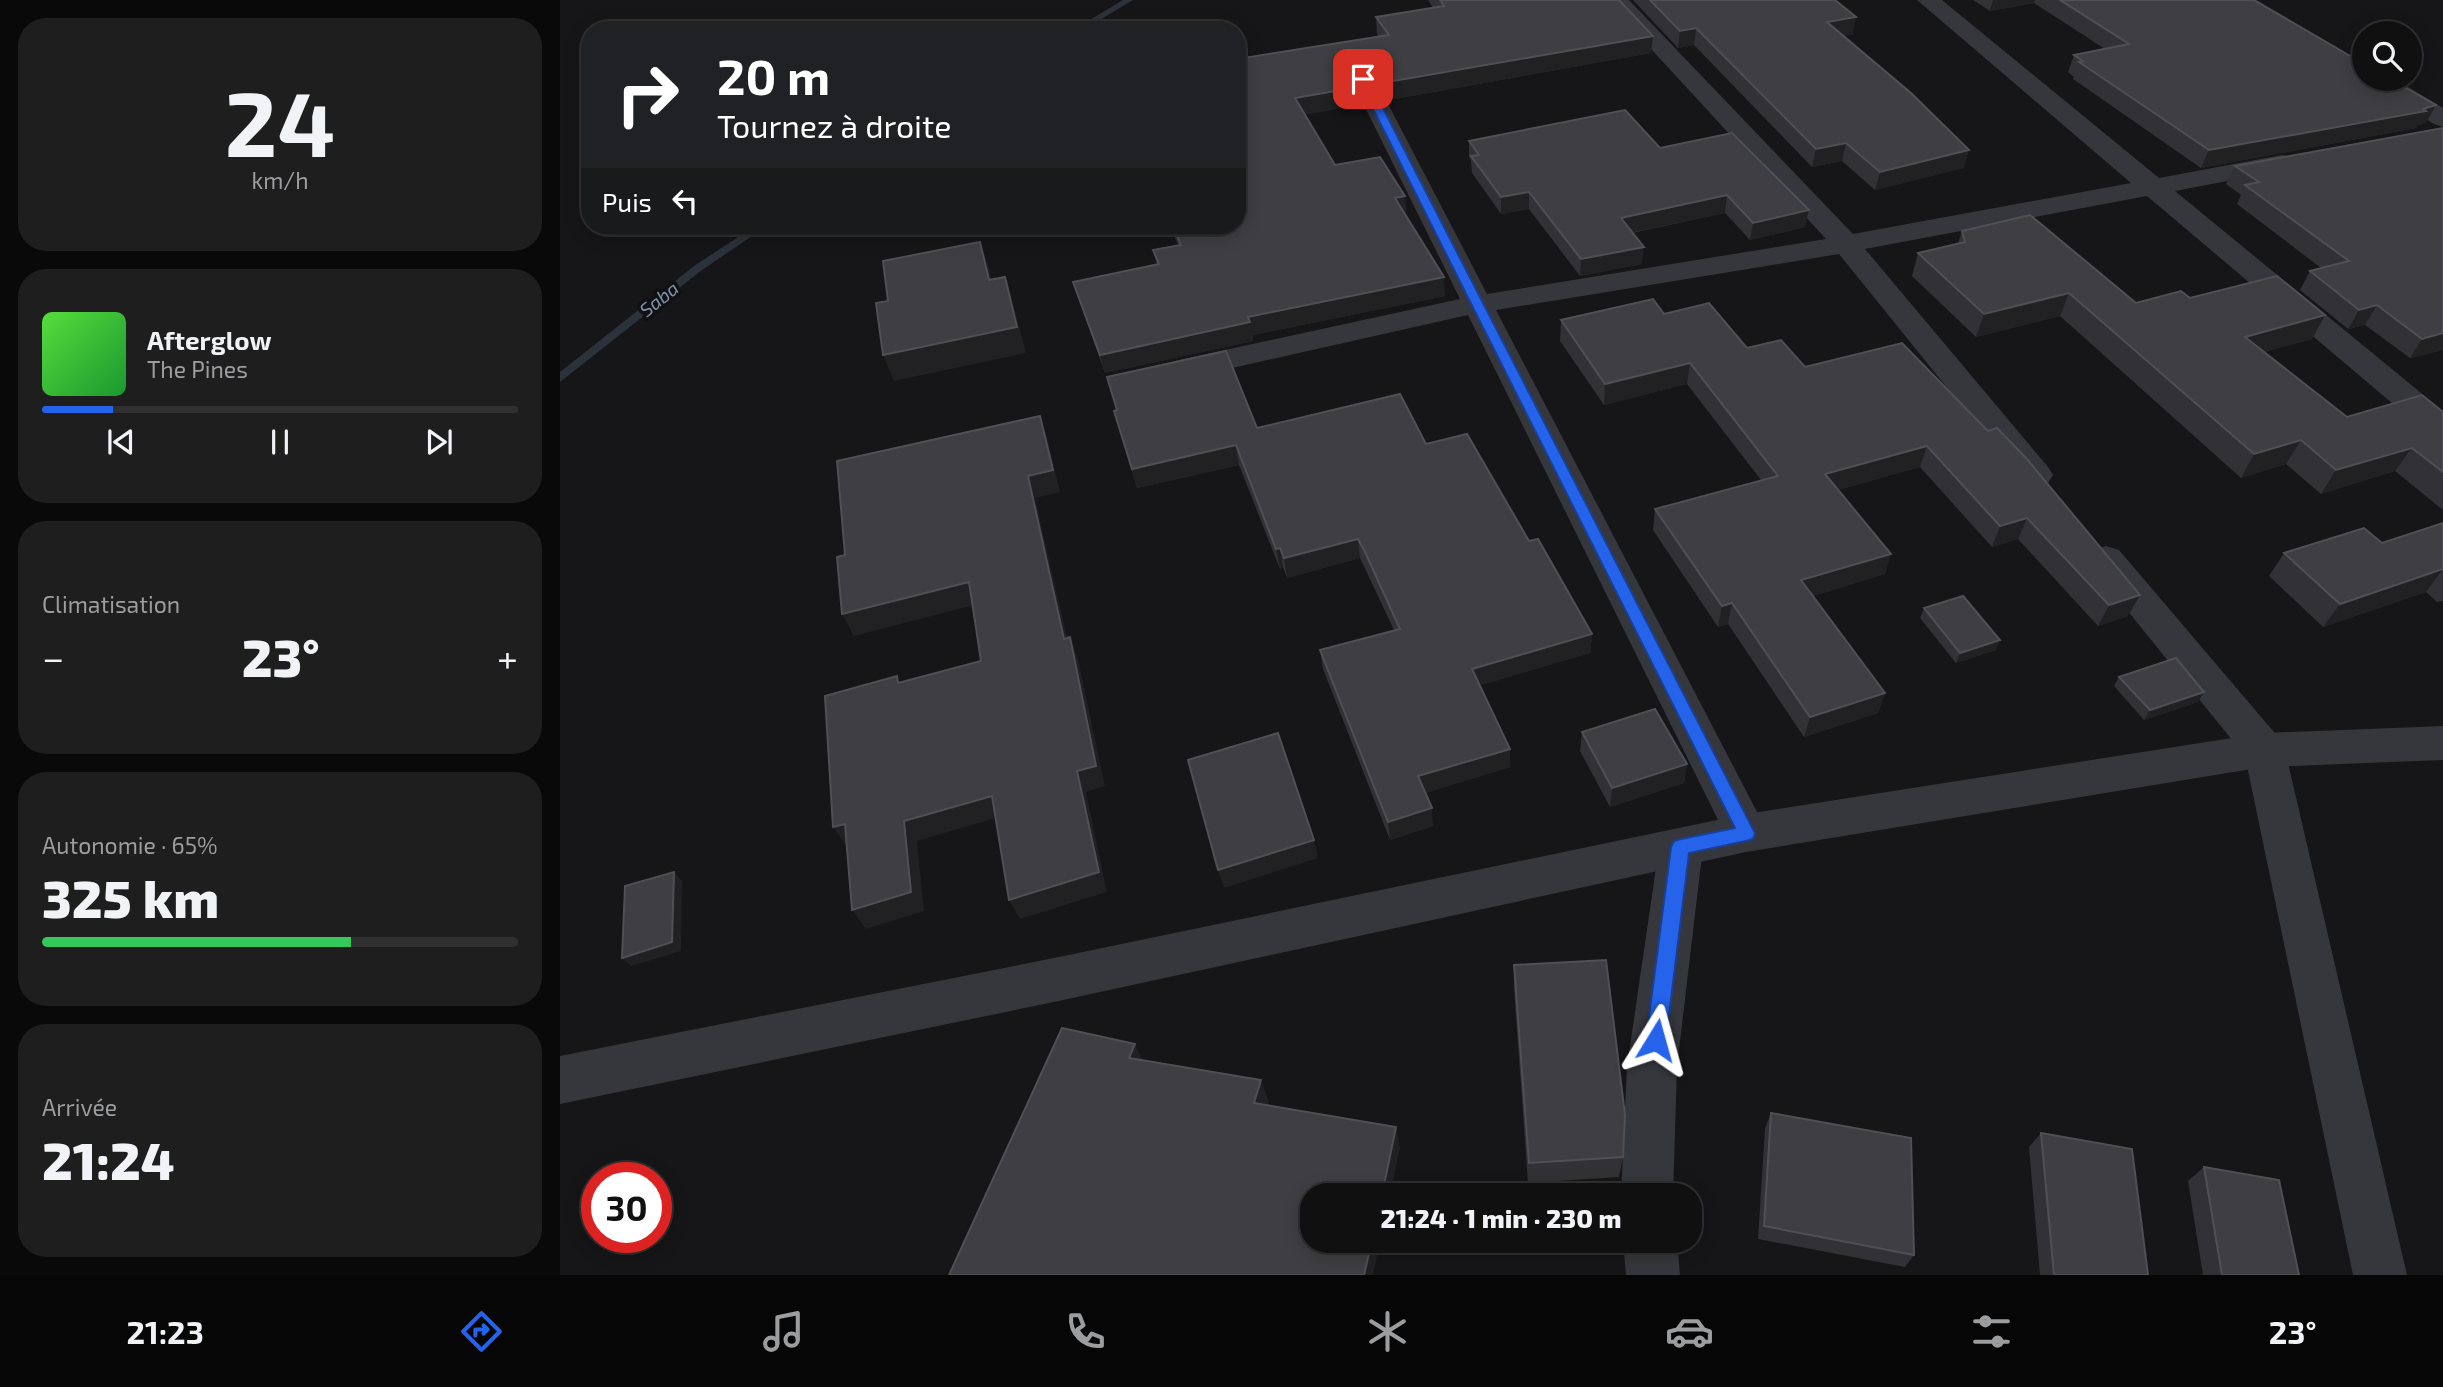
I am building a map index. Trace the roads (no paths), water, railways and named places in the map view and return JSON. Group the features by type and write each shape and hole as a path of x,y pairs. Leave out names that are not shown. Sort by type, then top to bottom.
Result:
{"street":[{"path":"1617,0 1846,244 2050,492"},
{"path":"1928,0 2443,428"},
{"path":"1363,79 1746,833"},
{"path":"2399,91 2443,118"},
{"path":"1149,376 1478,304 1846,244 2311,158"},
{"path":"2086,535 2264,750 2380,1275"},
{"path":"560,1080 1041,983 1746,833 2264,750 2443,743"},
{"path":"1647,1183 1652,1067 1681,847"},
{"path":"1651,1253 1653,1275"}],"waterway":[{"name":"Saba","path":"1093,21 1129,0"},
{"name":"Saba","path":"560,378 698,268 748,235"}]}
